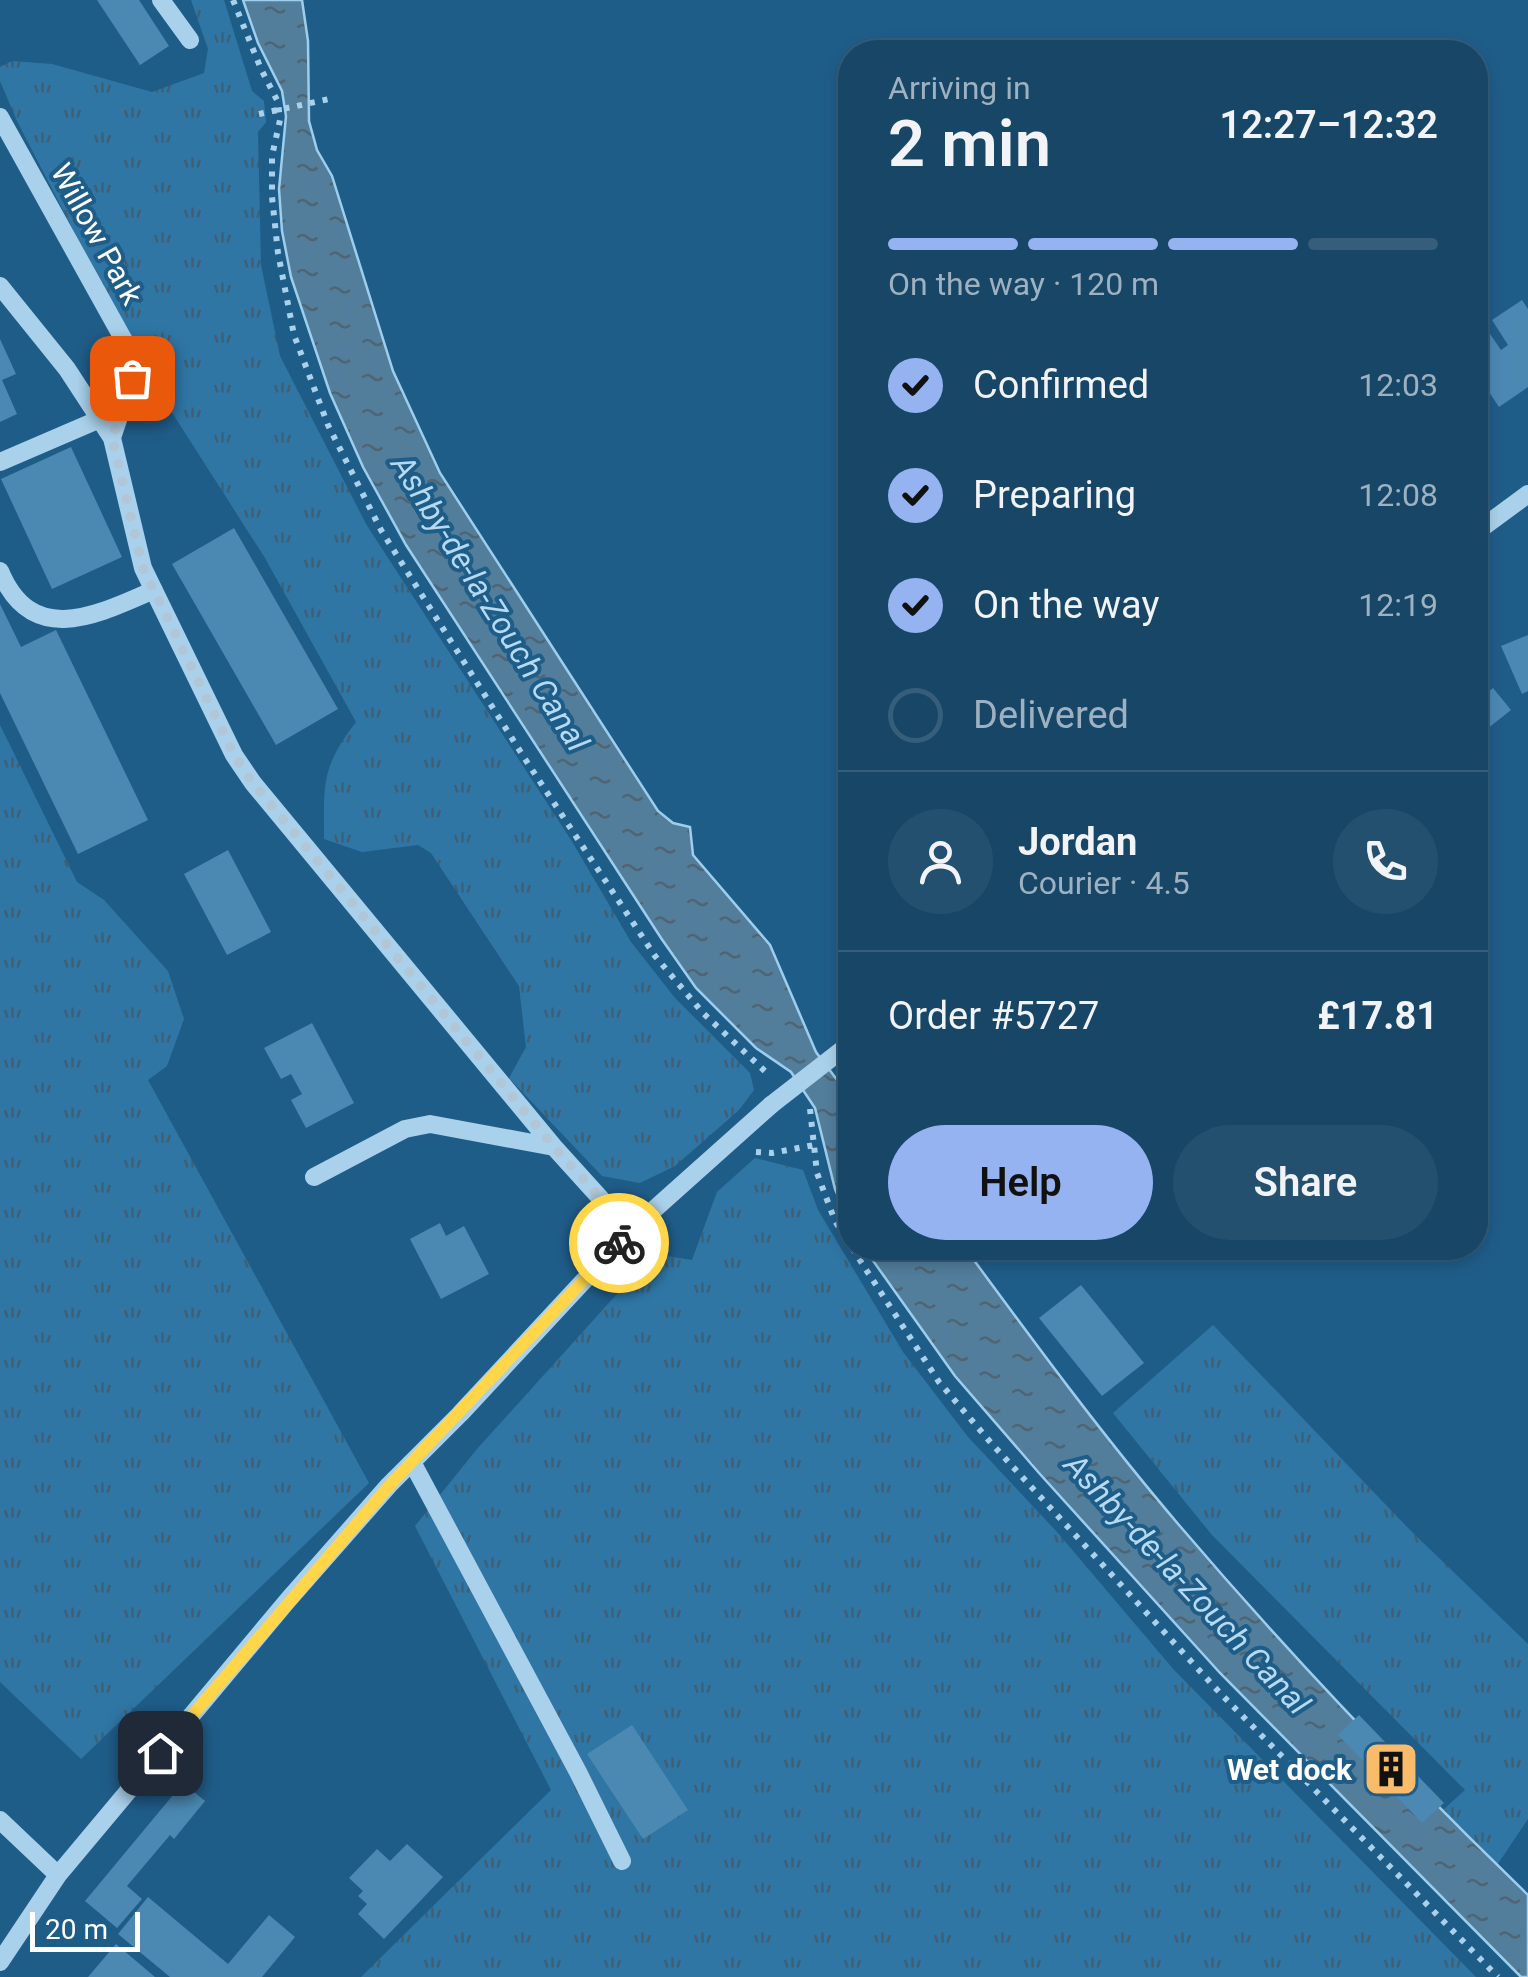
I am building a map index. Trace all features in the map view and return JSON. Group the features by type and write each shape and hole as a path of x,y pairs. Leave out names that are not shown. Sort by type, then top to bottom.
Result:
{"street":[{"path":"162,0 190,40"},
{"name":"Willow Park","path":"0,117 131,353 132,378 112,438"},
{"path":"0,286 67,368 112,438 143,568 234,755 554,1147 630,1231"},
{"path":"0,462 100,419"},
{"path":"1488,523 1528,494"},
{"path":"0,571 14,597 26,608 37,615 62,620 99,614 154,590"},
{"path":"0,1962 58,1875 288,1600 389,1486 630,1231 771,1105 838,1053"},
{"path":"314,1177 405,1129 430,1124 554,1147"},
{"path":"412,1462 622,1861"},
{"path":"0,1820 58,1875"}],"path":[{"path":"233,0 278,102 280,120 272,156 272,196 294,335 328,425 363,495 525,759 655,956 702,1013 767,1074 779,1078"},
{"path":"259,114 334,98"},
{"path":"801,1097 811,1111 817,1173 838,1226"},
{"path":"860,1260 939,1382 992,1444 1220,1693 1498,1977"}],"green space":[{"path":"191,0 224,0 252,91 264,101 266,122 258,132 261,265 280,356 366,524 571,840 631,942 675,998 750,1073 754,1090 739,1110 675,1166 640,1183 602,1176 509,1078 526,1047 519,986 431,853 418,845 362,852 324,839 330,764 356,722 265,558 148,375 0,81 0,67 12,61 52,64 152,92 204,73 208,49"},
{"path":"0,725 77,882 104,900 168,971 184,1019 167,1066 148,1080 369,1483 81,1759 0,1682"},
{"path":"755,1158 803,1170 818,1210 838,1243 838,1260 848,1260 903,1352 968,1437 1057,1532 1174,1670 1476,1977 361,1977 551,1790 415,1526 477,1449 653,1254 692,1260 717,1192"},
{"path":"1213,1325 1410,1530 1528,1644 1528,1819 1497,1865 1442,1811 1465,1790 1212,1535 1113,1413"}],"water":[{"name":"Ashby-de-la-Zouch Canal","path":"243,0 302,0 308,41 309,121 317,150 332,176 393,371 440,473 658,811 673,823 690,827 693,855 770,945 816,1052 838,1081 838,1196 815,1108 791,1072 756,1048 696,988 406,545 363,467 330,393 291,277 279,189 286,116 282,91 258,43"},
{"name":"Ashby-de-la-Zouch Canal","path":"873,1260 974,1260 1096,1423 1221,1573 1349,1714 1528,1895 1528,1977 1521,1977 1220,1673 955,1376"}],"building":[{"path":"97,0 139,0 169,46 140,65"},
{"path":"1522,300 1528,309 1528,387 1499,407 1488,390 1488,331 1501,350 1508,345 1492,320"},
{"path":"0,339 16,374 2,380 17,414 0,422"},
{"path":"71,447 122,557 52,589 1,479"},
{"path":"234,528 338,709 276,745 172,564"},
{"path":"0,604 21,647 56,630 148,820 78,854 0,693"},
{"path":"1528,635 1528,691 1522,694 1501,646"},
{"path":"1493,688 1511,710 1488,728 1488,692"},
{"path":"228,850 271,932 227,955 184,874"},
{"path":"312,1023 354,1103 306,1128 291,1100 302,1094 291,1074 281,1079 264,1048"},
{"path":"440,1223 446,1236 464,1226 489,1274 441,1299 410,1239"},
{"path":"1081,1285 1144,1363 1102,1396 1039,1318"},
{"name":"Wet dock","path":"1359,1715 1444,1803 1422,1823 1338,1735"},
{"path":"632,1725 688,1810 643,1839 587,1754"},
{"path":"183,1783 205,1801 127,1886 142,1899 117,1928 85,1901"},
{"path":"407,1844 443,1877 384,1939 358,1914 367,1904 358,1896 363,1891 349,1878 377,1849 390,1861"},
{"path":"148,1897 228,1964 269,1915 295,1937 262,1977 170,1977 118,1934"},
{"path":"116,1944 155,1977 88,1977"}],"way so far":[{"path":"132,378 112,438 143,568 234,755 554,1147 630,1231 619,1243"}],"place":[{"name":"Wet dock","path":"1391,1769"}],"route":[{"path":"160,1753 389,1486 619,1243"}]}
